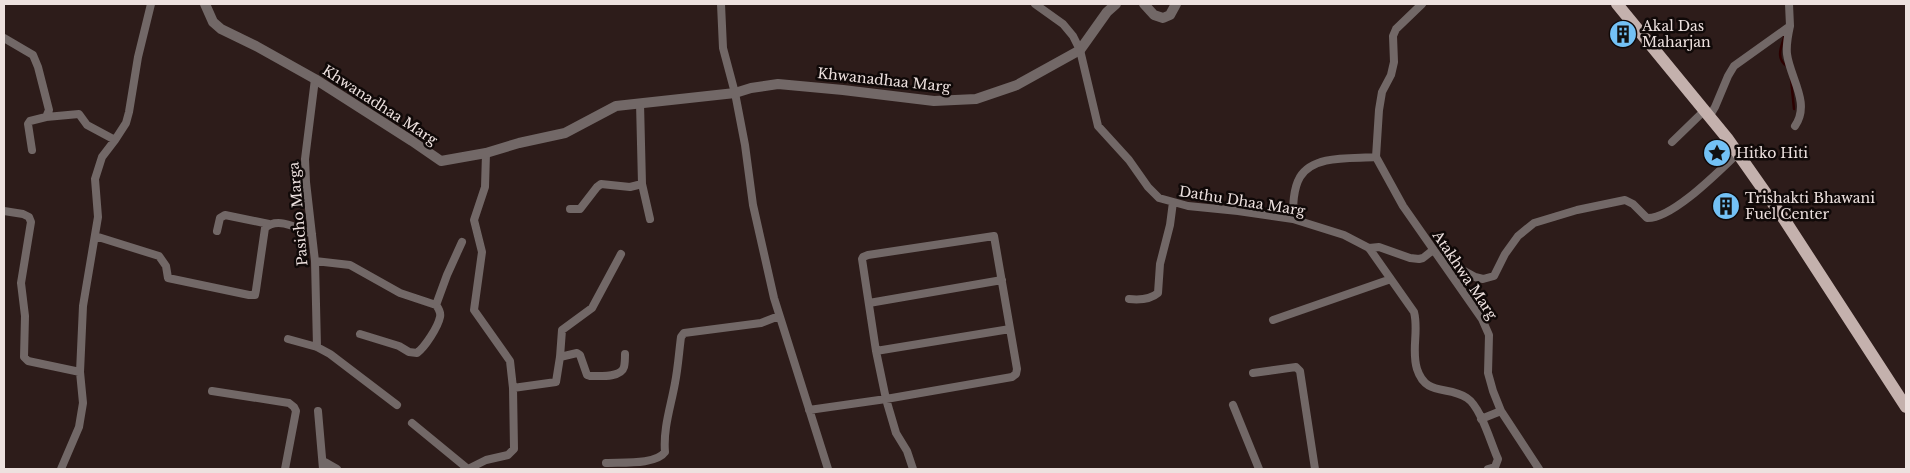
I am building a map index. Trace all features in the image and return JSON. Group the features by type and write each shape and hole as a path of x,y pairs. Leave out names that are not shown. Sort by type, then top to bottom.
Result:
{"main road":[{"path":"1617,4 1727,138 1784,219 1906,407"}],"street":[{"path":"61,469 80,427 83,403 80,372 83,306 98,217 95,179 102,157 126,123 138,57 152,4"},
{"name":"Khwanadhaa Marg","path":"205,4 213,22 221,29 315,79 412,140 441,161 486,153 519,143 565,133 616,106 735,92 778,84 934,101 976,99 1016,85 1080,50 1107,12 1116,4"},
{"path":"721,4 722,48 735,92 753,205 779,316 828,469"},
{"name":"Dathu Dhaa Marg","path":"1035,4 1063,24 1073,36 1080,50 1098,126 1129,160 1148,187 1160,198 1188,206 1293,219 1344,235 1369,248"},
{"path":"1144,4 1154,15 1163,18 1170,15 1176,4"},
{"path":"1293,219 1297,185 1300,176 1309,169 1321,161 1335,158 1376,157 1382,92 1391,75 1394,62 1392,36 1396,29 1422,4"},
{"path":"1789,4 1790,26 1787,53 1799,92 1802,112 1795,126"},
{"path":"1672,142 1715,107 1734,66 1790,26"},
{"path":"4,38 33,55 49,110 46,117"},
{"name":"Pasicho Marga","path":"315,79 305,158 306,182 316,261 317,346"},
{"path":"640,103 642,184 650,218"},
{"path":"32,150 28,124 30,121 46,117 79,114 87,125 115,140"},
{"path":"412,423 468,469 486,460 508,455 514,449 513,388 510,360 474,310 482,252 474,220 485,187 486,153"},
{"path":"1488,469 1498,467 1498,459 1476,407 1468,398 1454,392 1433,389 1424,381 1417,369 1415,354 1417,323 1414,312 1369,248 1379,247 1410,258 1419,259 1436,253 1483,280 1494,276 1505,254 1518,236 1534,223 1586,208 1625,200 1633,204 1647,218 1656,219 1667,213 1712,179 1737,154"},
{"name":"Atakhwa Marg","path":"1376,157 1403,206 1482,319 1489,335 1488,373 1493,391 1501,411 1538,469"},
{"path":"570,209 580,209 601,184 630,187 642,184"},
{"path":"1129,299 1140,300 1158,293 1160,264 1170,225 1173,202"},
{"path":"4,211 23,214 29,217 31,222 20,283 25,316 24,356 28,361 80,372"},
{"path":"217,231 220,218 225,215 269,224 283,223 312,234"},
{"path":"95,236 159,256 166,266 168,278 255,295 265,228 269,224"},
{"path":"809,410 886,399 1012,377 1016,374 1018,369 994,236 868,255 862,259 876,351 886,399 896,433 914,469"},
{"path":"436,305 462,242"},
{"path":"513,388 556,382 562,330 566,325 586,314 592,308 621,254"},
{"path":"316,261 350,265 400,292 436,305 440,310 440,317 422,349 417,353 409,352 398,346 360,334"},
{"path":"1273,320 1391,279"},
{"path":"869,303 1002,280"},
{"path":"606,463 653,460 662,457 665,452 667,415 675,384 681,337 684,332 761,323 779,316"},
{"path":"876,351 1010,329"},
{"path":"288,339 317,346 397,405"},
{"path":"560,357 577,353 580,355 586,375 590,376 617,374 622,371 625,354"},
{"path":"1253,373 1287,368 1296,368 1300,371 1314,469"},
{"path":"212,391 289,403 294,407 296,411 285,469"},
{"path":"1233,405 1259,469"},
{"path":"318,411 323,465 337,469"},
{"path":"1481,419 1501,411"},
{"path":"653,460 654,469"}],"waterway":[{"path":"1785,35 1780,57 1788,67"},
{"path":"1791,79 1794,109"}],"place":[{"name":"Akal Das Maharjan","path":"1623,34"},
{"name":"Hitko Hiti","path":"1717,153"},
{"name":"Trishakti Bhawani Fuel Center","path":"1726,206"}]}
